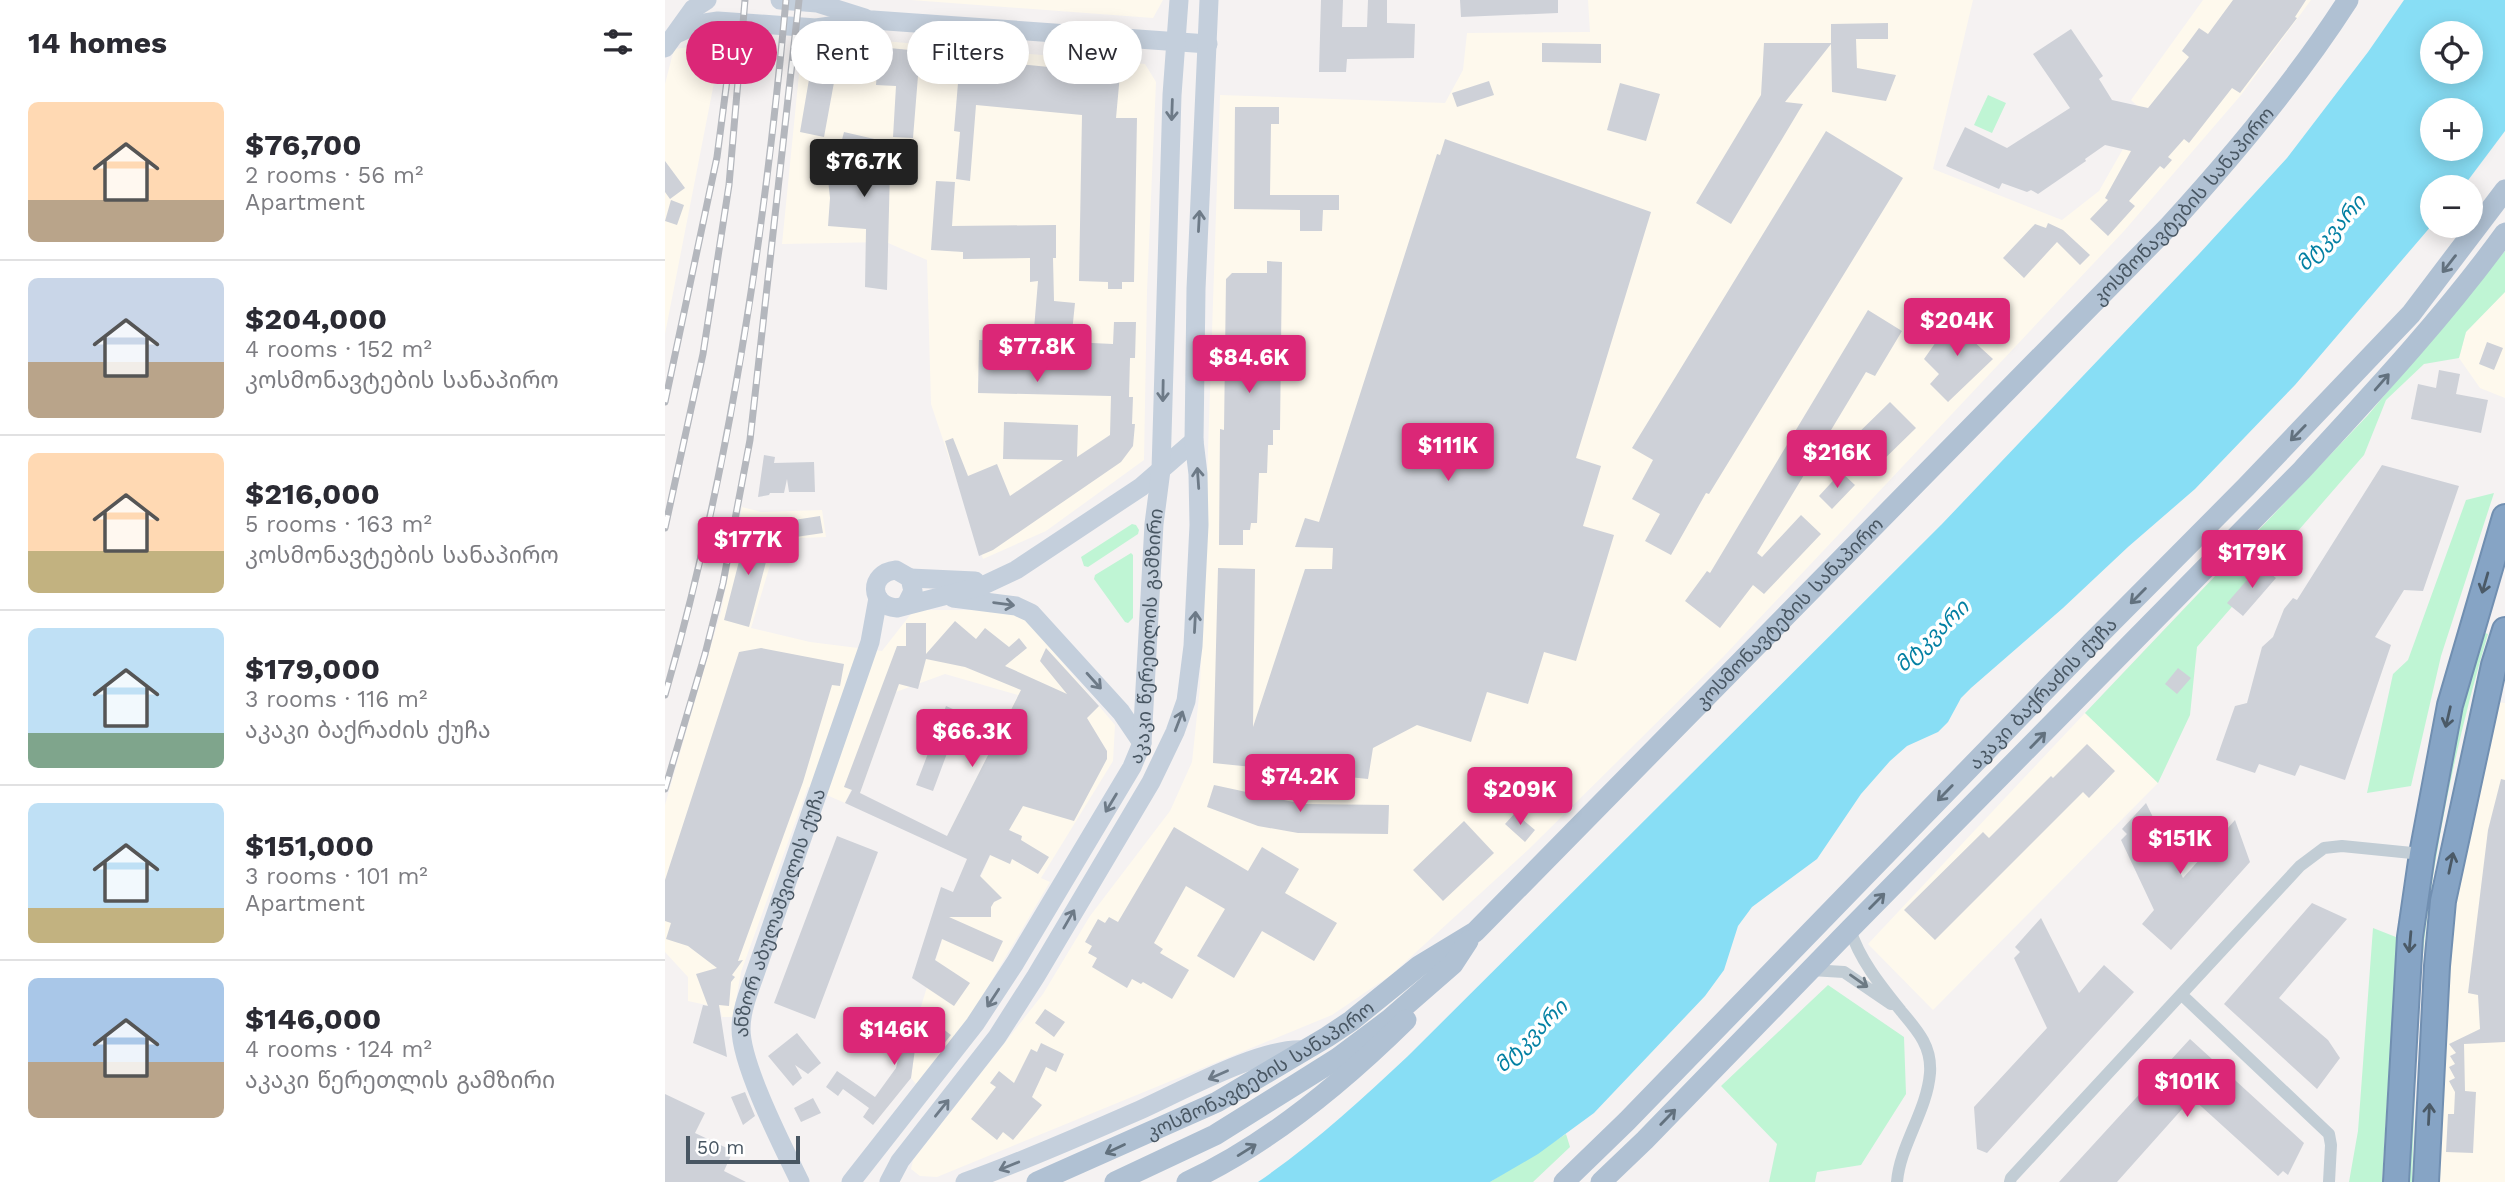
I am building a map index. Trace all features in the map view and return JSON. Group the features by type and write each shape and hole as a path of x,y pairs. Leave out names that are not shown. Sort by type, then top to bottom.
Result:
{"highway":[{"path":"2396,1182 2410,937 2421,853 2450,705 2505,517"},
{"path":"2425,1182 2443,901 2499,670 2505,630"}],"main road":[{"path":"670,41 693,9 707,0"},
{"path":"780,0 817,3 873,20"},
{"name":"აკაკი წერეთლის გამზირი","path":"851,1182 951,1058 993,998 1132,767 1142,743 1154,524 1161,470 1172,95 1179,0"},
{"name":"აკაკი წერეთლის გამზირი","path":"889,1182 899,1161 997,1037 1036,976 1151,782 1175,732 1189,690 1199,515 1193,441 1197,270 1209,0"},
{"name":"კოსმონავტების სანაპირო","path":"1115,1182 1215,1136 1322,1069 1390,1019 1453,964 1471,935 2169,226 2220,171 2349,0"},
{"path":"670,41 698,24 718,21 816,27 873,20 1208,44"},
{"name":"აკაკი ბაქრაძის ქუჩა","path":"1564,1182 1627,1121 2246,487 2411,314 2505,190"},
{"name":"აკაკი ბაქრაძის ქუჩა","path":"1601,1182 2311,460 2365,402 2479,268 2505,233"},
{"path":"1000,578 969,581 909,578 896,570 882,575 875,588 883,604 902,605 982,586 1000,578 1141,487 1193,441"},
{"path":"902,605 913,591 909,578"},
{"path":"941,597 1016,606 1031,613 1121,712 1142,743"},
{"name":"ანზორ აბულაშვილის ქუჩა","path":"800,1182 757,1087 743,1047 741,1027 752,981 870,642 878,598"},
{"name":"ანზორ აბულაშვილის ქუჩა","path":"870,642 902,605"},
{"name":"კოსმონავტების სანაპირო","path":"1037,1182 1217,1101 1351,1021 1419,966 1471,935"},
{"path":"1187,1182 1253,1146 1319,1096 1384,1042 1422,1005 1453,964"},
{"path":"965,1182 1055,1147 1243,1064 1281,1051 1306,1050 1318,1061 1322,1069 1319,1096"},
{"path":"899,1161 904,1174 911,1182"}],"street":[{"path":"2010,1182 2300,866 2325,848 2342,846 2421,853"},
{"path":"1850,929 1855,946 1922,1036 1927,1048 1930,1072 1928,1086 1898,1182"},
{"path":"1809,971 1844,972 1902,1012"},
{"path":"2182,995 2329,1134 2329,1182"},
{"path":"1627,1121 1645,1140"}],"shaded area":[{"path":"911,0 1163,0 1153,18"},
{"path":"1588,0 1973,0 1933,169 2062,220 2099,191 2144,112 2131,100 2203,0 2311,0 2241,95 2124,231 1723,657 1530,848 1391,975 1332,1015 937,1177 920,1176 911,1169 913,1160 1043,994 1090,916 1170,811 1192,762 1200,687 1220,95 1445,103 1463,70 1467,33 1590,32"},
{"path":"893,42 907,43 907,84 1029,84 1029,54 1043,55 1043,84 1142,84 1142,64 1145,64 1156,82 1147,291 1144,460 1046,531 983,559 931,404 927,260 886,242 782,244 798,84 893,84"},
{"path":"686,48 686,84 714,84 665,334 665,84 674,49"},
{"path":"2505,292 2505,398 2480,388 2459,358 2466,332"},
{"path":"742,507 761,512 822,510 826,537 778,539 751,628 810,642 882,651 914,610 1018,610 1115,725 1113,761 1041,878 1050,882 973,1012 916,1084 911,1078 919,1013 951,912 963,916 990,856 947,836 1018,695 945,674 896,692 860,793 851,790 845,803 808,787 741,972 733,1017 722,1017 720,1008 688,1001 688,977 665,952 665,805 721,611"},
{"path":"2496,702 2505,703 2505,1182 2435,1182 2451,897"},
{"path":"2085,713 2158,783 1933,1010 1868,944"}],"green space":[{"path":"1988,95 2006,103 1992,133 1974,125"},
{"path":"2505,251 2505,292 2466,332 2459,358 2424,364 2386,400 2364,455 2197,647 2190,715 2158,783 2085,713 2368,415"},
{"path":"2494,493 2441,656 2411,786 2367,793 2393,674 2408,660 2466,500"},
{"path":"1132,524 1139,530 1138,534 1088,567 1084,566 1081,557"},
{"path":"1131,553 1133,618 1128,623 1094,579 1095,575"},
{"path":"2482,632 2488,634 2453,771 2428,910 2418,1012 2412,1182 2407,1182 2411,1077 2425,897 2447,774"},
{"path":"2373,928 2401,939 2382,1182 2349,1182 2358,1131"},
{"path":"1828,985 1904,1037 1906,1094 1861,1165 1817,1172 1815,1182 1769,1182 1777,1144 1721,1086"},
{"path":"1566,1134 1570,1147 1533,1182 1490,1182"}],"water":[{"name":"მტკვარი","path":"2404,0 2505,0 2505,131 2483,160 2483,98 2420,98 2420,161 2482,161 2472,175 2420,175 2421,238 2295,385 2195,489 1971,688 1938,732 1907,746 1890,761 1861,794 1817,859 1752,907 1738,926 1724,970 1705,996 1594,1113 1538,1154 1490,1182 1258,1182 1317,1138 1408,1056 1942,524 2287,158"}],"building":[{"path":"1321,0 1343,0 1342,27 1367,27 1368,0 1387,0 1387,23 1415,24 1414,58 1347,59 1346,72 1319,72"},
{"path":"1460,0 1558,0 1558,13 1461,17"},
{"path":"2233,0 2306,0 2295,17 2297,18 2240,93 2232,88 2189,143 2184,139 2168,157 2172,160 2164,169 2160,166 2129,201 2135,206 2108,236 2090,219 2108,200 2105,198 2131,151 2105,145 2038,194 2002,183 1999,189 1946,166 1965,127 2007,148 2070,108 2033,54 2071,29 2103,76 2099,79 2112,100 2148,108 2189,57 2182,51 2199,28 2208,34"},
{"path":"1888,23 1888,39 1856,39 1857,68 1896,75 1886,101 1832,92 1831,44 1785,102 1803,104 1731,224 1696,203 1761,95 1764,43 1831,43 1831,24"},
{"path":"1542,43 1601,44 1601,63 1542,62"},
{"path":"893,48 907,50 907,84 917,84 913,138 893,137 896,86 876,85 893,84"},
{"path":"1029,65 1043,66 1043,84 1119,84 1116,118 1137,118 1134,282 1122,282 1122,289 1108,289 1108,282 1079,281 1082,115 976,105 970,181 956,179 960,132 954,131 958,84 1029,84"},
{"path":"1489,81 1494,95 1457,107 1452,93"},
{"path":"1620,83 1660,94 1646,141 1607,130"},
{"path":"808,84 834,84 824,137 800,132"},
{"path":"1235,107 1279,107 1279,124 1271,124 1270,195 1339,195 1339,210 1323,210 1322,231 1300,231 1300,210 1234,209"},
{"path":"1826,131 1903,178 1709,494 1706,493 1671,555 1645,541 1660,514 1632,499 1653,460 1632,448"},
{"path":"844,132 896,144 890,169 887,290 865,287 866,229 828,226 830,198 827,170 834,170"},
{"path":"1445,139 1651,212 1576,458 1601,466 1583,526 1614,535 1576,661 1544,652 1528,704 1487,692 1471,742 1417,725 1373,748 1368,779 1213,763 1218,568 1255,569 1253,727 1305,569 1332,569 1333,548 1295,547 1305,518 1319,522 1437,154 1440,155"},
{"path":"665,161 685,188 670,199 665,192"},
{"path":"936,181 955,182 952,226 1056,225 1056,258 1053,258 1054,301 1075,303 1071,342 1113,344 1114,322 1136,322 1135,358 1130,358 1129,397 1133,397 1133,446 1121,462 993,550 979,556 945,441 953,438 968,476 997,464 1010,496 1063,460 1003,459 1004,422 1078,425 1077,457 1110,435 1111,396 978,393 979,340 1033,341 1038,281 1030,282 1030,258 963,259 963,252 931,250"},
{"path":"671,200 684,205 677,225 665,221"},
{"path":"2048,223 2063,230 2090,255 2080,265 2057,242 2024,278 2003,258 2035,224 2046,228"},
{"path":"1267,261 1282,262 1280,430 1273,430 1273,445 1268,445 1267,473 1259,473 1257,523 1251,523 1250,530 1243,530 1243,545 1219,545 1226,279 1232,273 1267,273"},
{"path":"1868,310 1902,331 1875,376 1866,372 1757,553 1762,557 1801,515 1821,534 1764,594 1753,585 1720,628 1685,601 1707,571 1710,573"},
{"path":"1979,311 1987,319 1970,338 1993,359 1948,402 1930,384 1939,374 1924,359 1950,322 1960,332"},
{"path":"2487,342 2503,348 2494,370 2479,364"},
{"path":"2439,370 2460,374 2456,394 2488,400 2481,433 2411,419 2418,384 2436,388"},
{"path":"1890,402 1916,428 1874,469 1848,443"},
{"path":"764,455 775,457 774,463 814,462 815,492 789,492 787,479 784,493 770,493 758,497"},
{"path":"2382,465 2459,486 2423,591 2404,590 2375,637 2391,645 2345,780 2300,765 2295,776 2259,764 2255,773 2216,760 2235,706 2247,703 2262,647 2273,637 2284,609 2293,598 2297,600"},
{"path":"1841,472 1855,485 1832,509 1819,496"},
{"path":"820,516 823,533 796,537 794,520"},
{"path":"749,522 757,524 763,537 772,539 749,627 724,620"},
{"path":"2260,565 2276,578 2243,616 2227,603"},
{"path":"955,621 976,639 985,628 1009,647 1019,638 1027,648 1005,666 1067,694 1040,661 1046,648 1099,706 1087,718 1107,751 1107,759 1074,821 1023,806 1009,830 1022,836 1021,840 1049,857 1038,874 1012,859 1010,864 990,855 980,876 1002,898 991,907 991,917 949,917 1003,941 993,962 942,939 935,960 970,983 954,1006 912,978 941,887 953,892 967,859 845,803 852,790 844,787 897,646 906,646 906,623 926,623 926,654","holes":["926,659 965,667 1021,690 947,836 860,793 899,684 918,689"]},
{"path":"761,648 844,664 840,686 832,685 803,782 738,961 743,960 732,975 735,977 731,982 729,1006 719,1005 727,1057 693,1043 703,1005 708,1006 696,974 717,968 688,946 666,939 671,923 665,921 665,880 739,652"},
{"path":"2178,668 2191,678 2177,694 2165,684"},
{"path":"946,706 962,713 933,791 916,785"},
{"path":"2087,744 2115,771 2089,798 2083,792 1935,940 1904,910 1983,832 1989,838"},
{"path":"2501,779 2505,780 2505,1042 2464,1044 2465,1091 2476,1092 2473,1153 2446,1152 2448,1114 2454,1114 2455,1092 2449,1081 2455,1078 2449,1067 2455,1064 2450,1056 2456,1053 2449,1044 2480,1029 2478,995 2468,993 2488,830"},
{"path":"1214,785 1303,804 1389,805 1388,834 1298,833 1258,826 1207,807"},
{"path":"2146,803 2183,878 2235,820 2250,862 2171,950 2142,924 2154,910 2121,840 2127,834 2122,829"},
{"path":"1515,813 1535,830 1525,842 1505,824"},
{"path":"1464,821 1494,853 1443,901 1413,870"},
{"path":"1174,827 1248,871 1262,847 1299,869 1285,893 1337,923 1314,961 1262,931 1234,978 1197,956 1225,909 1186,886 1154,943 1163,949 1160,953 1189,970 1172,999 1143,982 1141,984 1132,979 1127,988 1092,967 1097,958 1088,953 1092,946 1085,942 1098,919 1105,923 1109,917 1118,922"},
{"path":"837,836 878,852 815,1019 774,1003"},
{"path":"2312,903 2347,919 2279,998 2328,1040 2340,1058 2317,1089 2224,1004"},
{"path":"2041,918 2079,993 2104,965 2134,992 1987,1153 1977,1149 1974,1107 2047,1028 2014,958 2020,952 2015,947"},
{"path":"910,1009 922,1013 951,1035 938,1051 917,1035 911,1078 873,1125 863,1117 869,1108 843,1089 838,1096 826,1087 837,1071 875,1097 896,1068"},
{"path":"1045,1009 1065,1022 1054,1037 1035,1023"},
{"path":"797,1033 821,1063 808,1074 795,1065 802,1078 793,1086 768,1056"},
{"path":"2190,1039 2304,1143 2288,1175 2283,1171 2278,1176 2192,1098 2117,1182 2059,1182"},
{"path":"1041,1043 1064,1054 1056,1072 1046,1067 1032,1097 1042,1105 1013,1140 1003,1132 997,1140 971,1119 996,1087 990,1083 999,1071 1014,1083 1031,1049 1037,1052"},
{"path":"745,1092 755,1116 743,1125 731,1097"},
{"path":"665,1094 705,1113 695,1133 733,1151 724,1171 746,1182 665,1182"},
{"path":"813,1098 821,1113 801,1122 794,1108"}],"railway":[{"path":"665,528 703,354 729,185 745,0"},
{"path":"665,695 708,524 742,350 756,263 786,0"},
{"path":"665,789 723,583 750,440 799,0"},
{"path":"665,402 717,157 727,84"}]}
